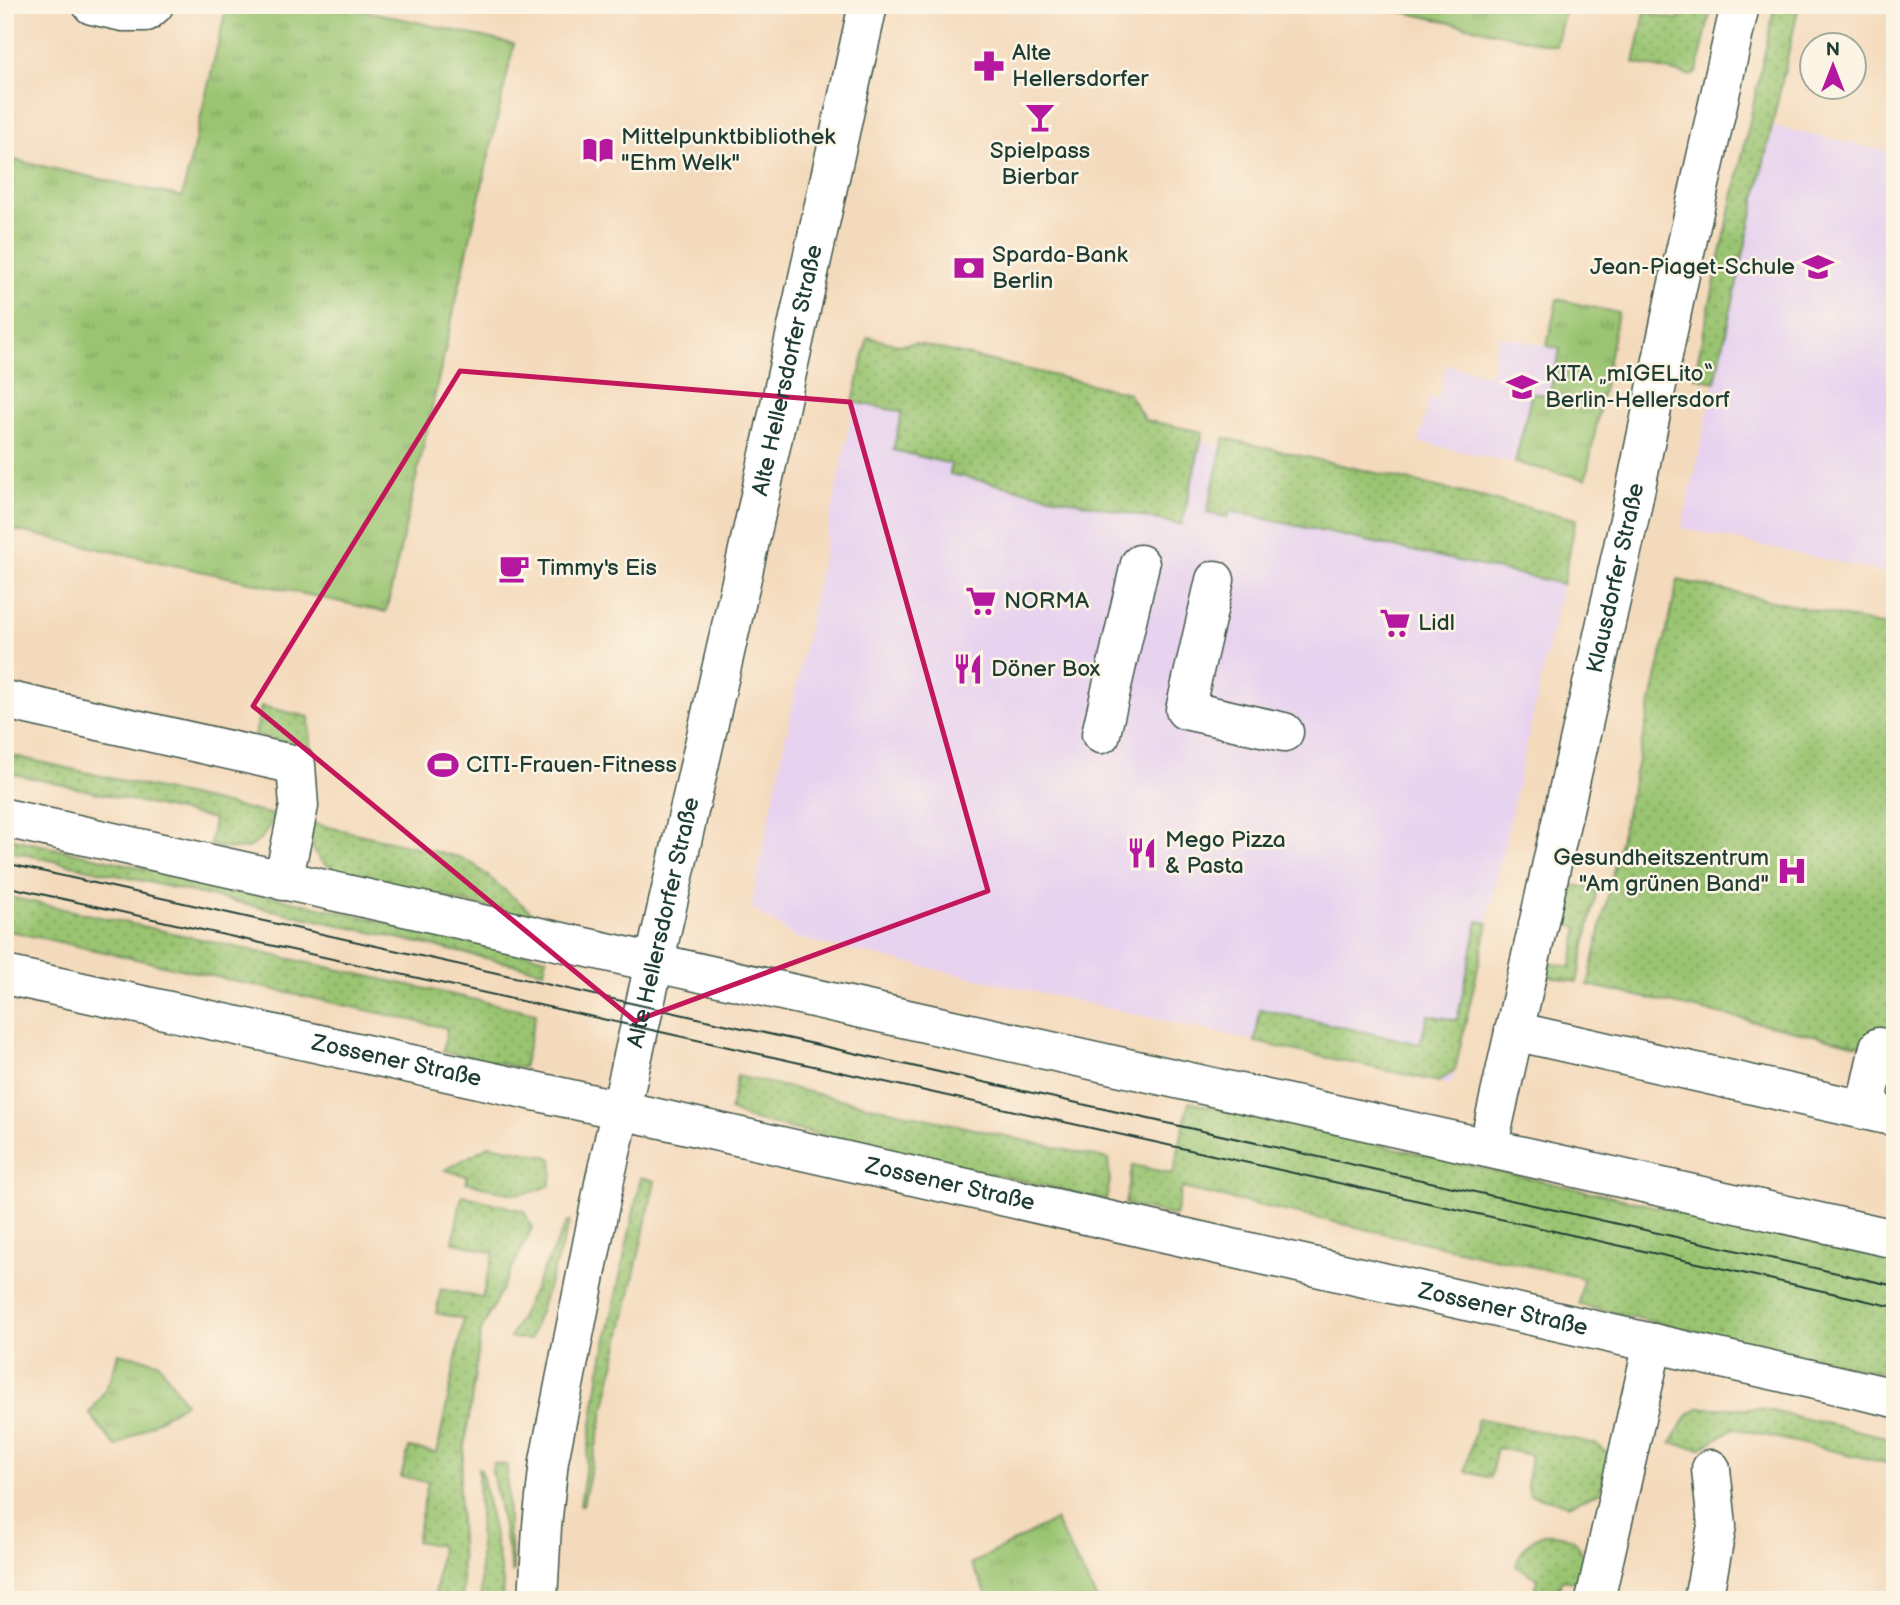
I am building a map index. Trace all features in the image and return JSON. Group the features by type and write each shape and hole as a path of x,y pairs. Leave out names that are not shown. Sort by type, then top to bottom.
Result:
{"street":[{"path":"92,5 123,12 146,12 153,5"},
{"name":"Alte Hellersdorfer Straße","path":"538,1600 549,1461 621,1110 868,5"},
{"name":"Klausdorfer Straße","path":"1488,1148 1631,511 1686,244 1740,5"},
{"path":"1101,734 1140,564"},
{"path":"1215,580 1185,710 1284,732"},
{"path":"5,700 296,765 299,806 283,881"},
{"path":"5,818 1895,1239"},
{"name":"Zossener Straße","path":"5,975 621,1110 1895,1398"},
{"path":"1514,1031 1880,1114 1879,1047"},
{"path":"1595,1600 1653,1343"},
{"path":"1703,1600 1717,1525 1711,1469"}],"highlighted area":[{"path":"460,371 850,402 988,891 635,1021 253,706"}],"shaded area":[{"name":"Jean-Piaget-Schule","path":"1772,126 1895,153 1895,575 1682,528"},
{"name":"KITA „mIGELito“ Berlin-Hellersdorf","path":"1557,299 1618,313 1586,479 1419,442 1429,398 1438,399 1446,365 1490,375 1499,335 1547,346"},
{"path":"862,364 1575,526 1451,1085 796,938 751,908"}],"green space":[{"path":"227,5 340,5 514,44 386,612 5,528 5,158 182,197"},
{"path":"1372,5 1566,5 1556,46"},
{"path":"1683,5 1712,5 1697,72 1692,76 1634,63 1645,12 1679,20"},
{"path":"1775,5 1799,5 1715,382 1694,377"},
{"path":"1557,299 1618,313 1586,479 1515,463 1532,392 1549,396 1560,349 1547,346"},
{"path":"868,337 899,345 915,343 1128,393 1145,420 1203,432 1182,525 950,474 951,464 893,450 902,412 853,402"},
{"path":"1224,438 1576,519 1563,584 1230,511 1228,517 1207,513"},
{"path":"1678,580 1895,628 1895,1053 1588,985"},
{"path":"261,706 309,717 311,748 255,735"},
{"path":"5,754 274,815 257,843 242,849 222,848 210,845 214,819 5,772"},
{"path":"311,823 459,857 472,863 536,916 535,919 340,873 315,854"},
{"path":"5,837 547,958 544,971 5,850"},
{"path":"1565,883 1597,890 1577,982 1545,975 1548,963 1571,967 1579,927 1557,922"},
{"path":"5,896 536,1013 523,1068 443,1052 447,1028 5,930"},
{"path":"1478,921 1488,923 1455,1070 1439,1082 1255,1042 1260,1009 1420,1044 1428,1015 1457,1020"},
{"path":"737,1076 1108,1159 1110,1181 1106,1200 749,1119 730,1110"},
{"path":"1189,1102 1895,1260 1895,1376 1579,1305 1583,1278 1182,1188 1175,1216 1125,1204 1133,1165 1173,1174"},
{"path":"490,1145 552,1159 553,1173 549,1186 527,1193 508,1193 466,1182 467,1176 445,1170"},
{"path":"641,1177 655,1181 583,1505 580,1505 600,1371"},
{"path":"462,1195 524,1211 532,1228 481,1331 459,1488 463,1600 434,1600 441,1546 416,1541 428,1482 401,1477 409,1448 437,1453 464,1319 436,1313 441,1289 482,1298 494,1253 453,1242"},
{"path":"567,1222 570,1222 530,1340 510,1338"},
{"path":"118,1353 158,1362 185,1403 116,1447 89,1413 108,1385"},
{"path":"1699,1408 1758,1408 1895,1439 1895,1465 1734,1428 1700,1449 1671,1443 1688,1415"},
{"path":"1478,1418 1596,1444 1611,1457 1600,1492 1569,1505 1530,1495 1527,1484 1531,1455 1497,1448 1490,1478 1465,1471"},
{"path":"493,1463 507,1465 508,1529 514,1572 492,1471"},
{"path":"478,1468 481,1469 503,1582 502,1600 481,1600"},
{"path":"1055,1520 1097,1600 990,1600 971,1564"},
{"path":"1543,1534 1555,1534 1572,1540 1584,1559 1586,1580 1561,1581 1557,1600 1532,1600 1537,1578 1516,1566 1525,1546"}],"tram line":[{"path":"5,863 1895,1286"},
{"path":"5,886 1895,1307"}],"place":[{"name":"Alte Hellersdorfer","path":"989,66"},
{"name":"Spielpass Bierbar","path":"1040,117"},
{"name":"Mittelpunktbibliothek \"Ehm Welk\"","path":"598,150"},
{"name":"Jean-Piaget-Schule","path":"1818,267"},
{"name":"Sparda-Bank Berlin","path":"969,268"},
{"name":"KITA „mIGELito“ Berlin-Hellersdorf","path":"1522,387"},
{"name":"Timmy's Eis","path":"514,568"},
{"name":"NORMA","path":"981,601"},
{"name":"Lidl","path":"1395,623"},
{"name":"Döner Box","path":"968,669"},
{"name":"CITI-Frauen-Fitness","path":"443,765"},
{"name":"Mego Pizza & Pasta","path":"1142,853"},
{"name":"Gesundheitszentrum \"Am grünen Band\"","path":"1792,871"}]}
